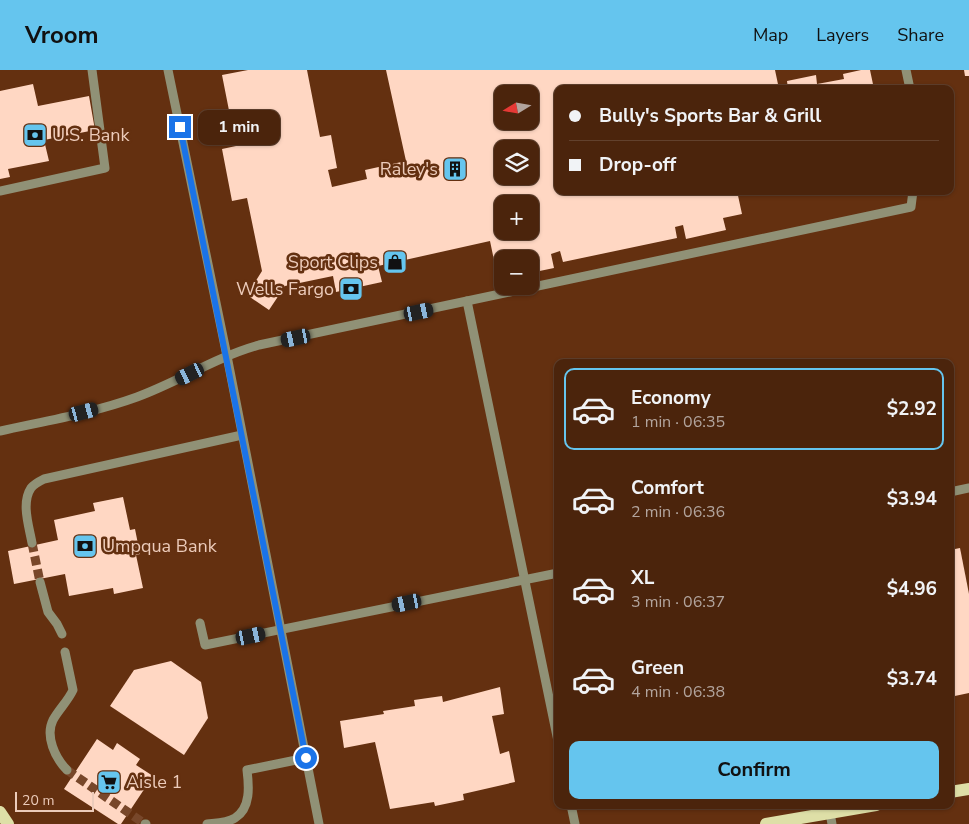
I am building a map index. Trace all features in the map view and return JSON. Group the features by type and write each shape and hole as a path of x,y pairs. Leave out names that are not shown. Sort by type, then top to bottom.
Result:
{"main road":[{"path":"954,791 969,789"},
{"path":"766,824 831,818 862,809"},
{"path":"0,812 8,824"}],"lane":[{"path":"0,191 105,168 92,70"},
{"path":"168,70 227,356 319,824"},
{"path":"906,70 909,85"},
{"path":"0,431 84,412 136,397 227,356 259,345 911,207 912,195"},
{"path":"467,301 554,722"},
{"path":"32,542 26,504 32,486 44,479 242,436"},
{"path":"954,491 969,488"},
{"path":"200,623 204,645 554,573"},
{"path":"40,582 48,612 62,634"},
{"path":"65,652 73,690 52,721 51,729 52,747 66,770"},
{"path":"207,824 236,818 243,809 247,801 249,788 246,770 306,758"},
{"path":"572,809 574,824"}],"building":[{"path":"248,70 307,70 320,137 331,135 337,168 328,170 332,187 367,179 365,170 406,161 386,70 775,70 778,85 554,85 554,195 738,195 742,214 723,218 726,230 686,239 683,225 675,227 677,238 563,262 560,251 551,254 554,268 539,271 539,250 494,250 494,260 490,241 378,266 382,282 336,292 333,276 285,286 269,310 247,295 262,271 247,198 232,201 222,149 236,146 222,75"},
{"path":"870,70 873,85 788,85 787,81 816,75 817,84 844,79 843,74"},
{"path":"964,70 969,70 969,76 965,76"},
{"name":"U.S. Bank","path":"33,84 38,106 89,96 95,130 44,140 49,161 8,169 10,177 0,179 0,91"},
{"name":"Umpqua Bank","path":"123,497 130,530 135,529 140,554 136,555 143,588 114,594 113,588 69,596 65,574 14,584 8,551 58,540 54,520 95,511 93,503"},
{"path":"960,548 969,594 969,693 954,696 954,549"},
{"path":"171,661 201,682 208,718 184,755 110,706 134,670"},
{"path":"500,687 504,714 492,716 500,754 509,751 515,782 463,794 464,800 435,806 434,802 390,809 375,742 344,748 340,721 384,714 383,711 415,706 414,700 442,696 443,702"},
{"name":"Aisle 1","path":"97,739 113,750 117,743 140,759 136,765 153,776 121,824 118,824 64,789"}],"tunnel":[{"path":"32,543 40,582"},
{"path":"67,770 145,824"}],"place":[{"name":"U.S. Bank","path":"35,135"},
{"name":"Raley's","path":"455,169"},
{"name":"Sport Clips","path":"395,262"},
{"name":"Wells Fargo","path":"351,289"},
{"name":"Umpqua Bank","path":"85,546"},
{"name":"Aisle 1","path":"109,782"}],"route":[{"path":"180,127 306,758"}]}
